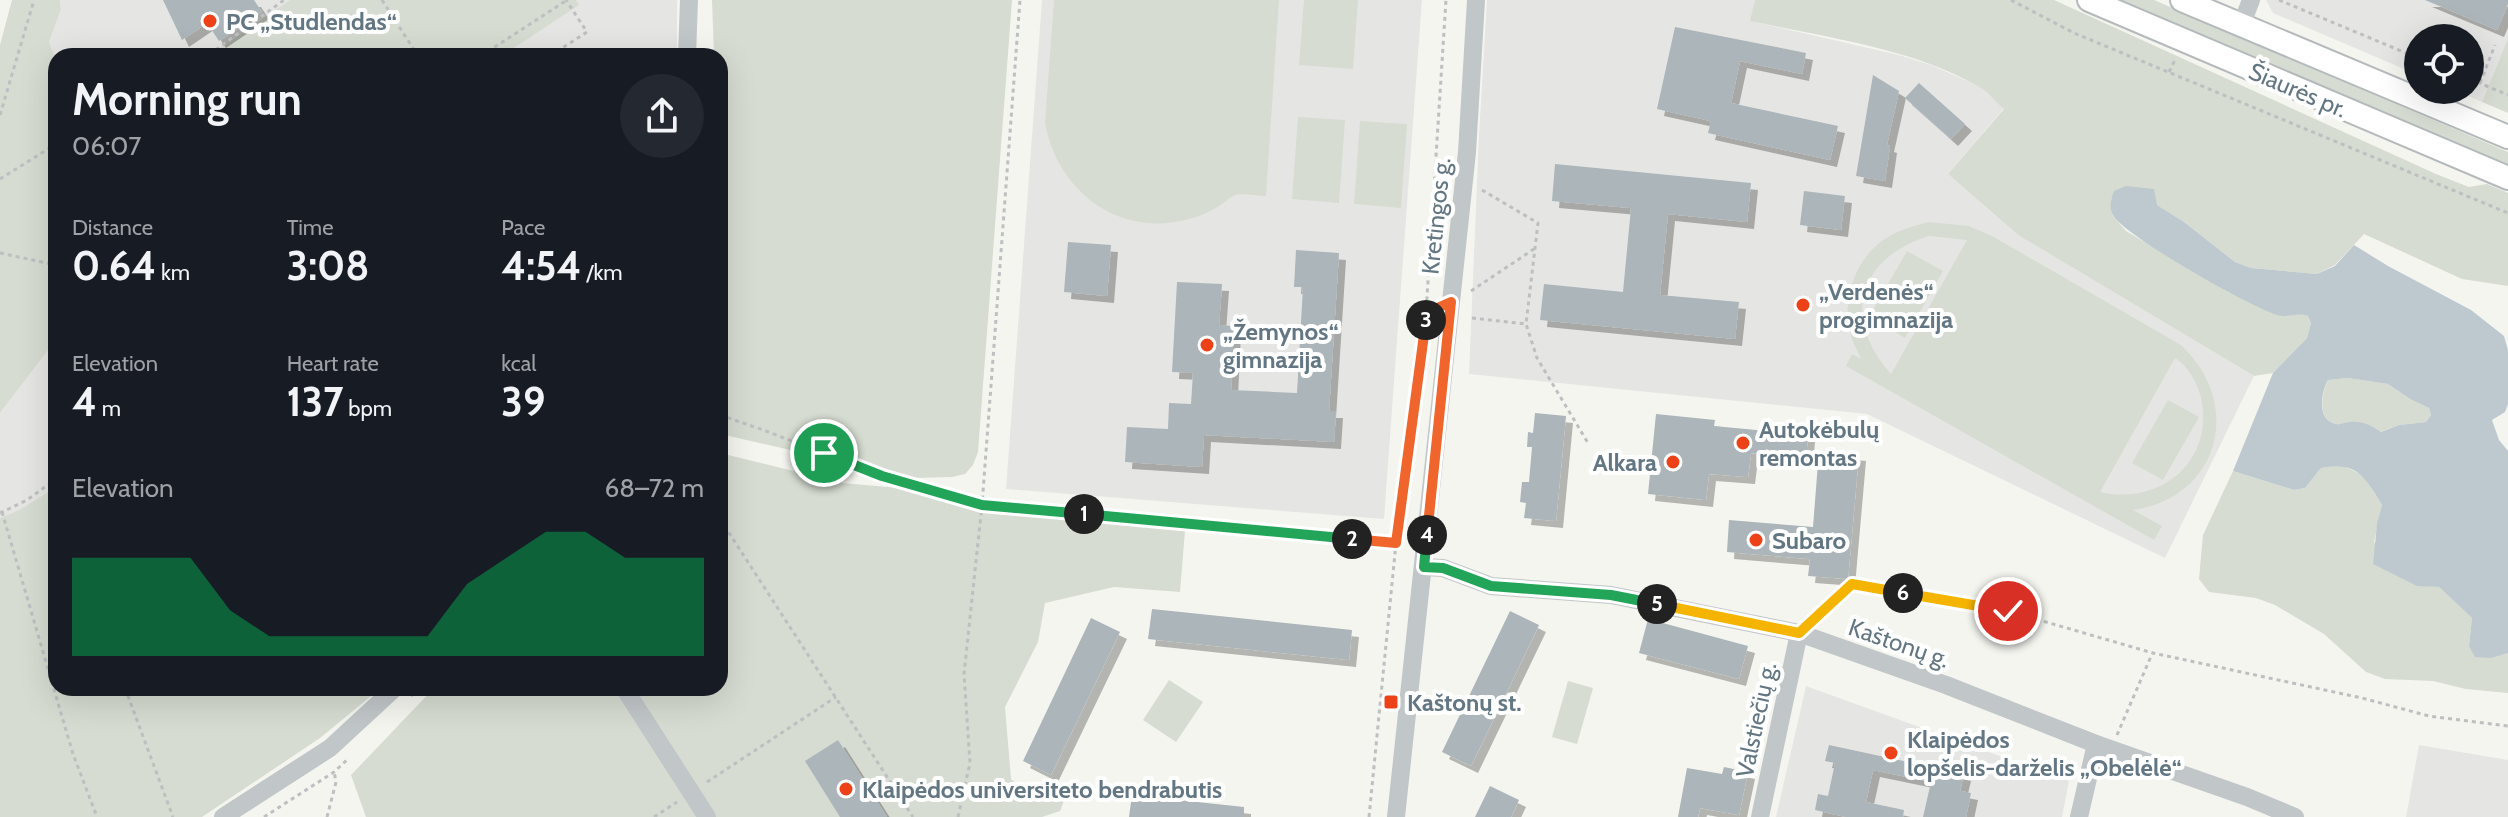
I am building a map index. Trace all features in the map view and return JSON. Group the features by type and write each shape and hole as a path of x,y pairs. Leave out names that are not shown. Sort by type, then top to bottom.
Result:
{"main road":[{"name":"Šiaurės pr.","path":"2089,0 2508,178"},
{"name":"Šiaurės pr.","path":"2182,0 2508,137"}],"street":[{"path":"687,48 689,0"},
{"name":"Kretingos g.","path":"1396,817 1467,152 1476,0"},
{"path":"2241,26 2251,0"},
{"name":"Kaštonų g.","path":"1424,567 1443,568 1491,586 1611,595 1799,633 2295,817"},
{"name":"Valstiečių g.","path":"1760,817 1799,633"},
{"path":"223,817 330,748 386,696"},
{"path":"629,696 707,817"},
{"path":"2079,817 2103,747"}],"path":[{"path":"0,115 34,0"},
{"path":"218,48 284,0"},
{"path":"382,0 413,48"},
{"path":"493,48 566,0 587,32 562,48"},
{"path":"958,817 970,763 964,674 982,505 1020,0"},
{"path":"1369,817 1396,543 1426,313 1446,0"},
{"path":"2011,0 2074,33 2508,213"},
{"path":"2279,0 2404,52"},
{"path":"2484,73 2495,45"},
{"path":"2484,85 2508,95"},
{"path":"0,179 48,149"},
{"path":"1482,190 1538,223 1526,324 1537,358 1588,443"},
{"path":"1451,302 1476,289 1534,249"},
{"path":"0,253 48,263"},
{"path":"1472,318 1526,324"},
{"path":"728,418 882,476 982,505 1396,543"},
{"path":"48,486 1,513 48,670"},
{"path":"728,531 913,817"},
{"path":"1799,633 1852,584 2008,611 2153,653 2362,698 2429,716 2508,726"},
{"path":"2103,747 2153,653"},
{"path":"56,696 97,817"},
{"path":"128,696 173,817"},
{"path":"654,817 836,697"},
{"path":"327,817 336,782 330,748"}],"shaded area":[{"path":"12,0 60,0 61,9 49,42 51,48 48,48 48,350 0,413 0,45"},
{"path":"60,0 290,0 220,48 51,48 49,42 61,9"},
{"path":"290,0 576,0 579,5 514,48 220,48"},
{"path":"576,0 677,0 677,48 514,48 578,5"},
{"path":"712,0 1012,0 978,452 965,474 914,478 728,436 728,48 714,48"},
{"name":"„Žemynos“ gimnazija","path":"1042,0 1422,0 1384,519 1006,489"},
{"path":"1054,0 1279,0 1266,196 1235,195 1198,216 1160,223 1136,221 1114,214 1094,203 1076,187 1062,168 1045,123"},
{"path":"1304,0 1358,0 1353,69 1299,65"},
{"name":"„Verdenės“ progimnazija","path":"1487,0 1755,0 1751,21 1899,55 1979,86 2004,108 1948,174 2018,235 2254,376 2165,558 1867,414 1469,374"},
{"path":"1755,0 2054,0 2436,174 2469,187 2487,184 2508,193 2508,286 2462,279 2364,234 2335,265 2317,274 2251,268 2235,262 2157,205 2111,199 2113,216 2126,231 2198,274 2278,315 2300,313 2308,316 2311,323 2307,338 2273,373 2254,376 2018,235 1948,174 2004,109 1983,90 1950,72 1895,53 1750,21"},
{"path":"2115,0 2154,0 2508,152 2508,166"},
{"path":"2266,0 2508,0 2508,38 2484,97 2484,24 2404,24 2404,69 2273,13"},
{"path":"2508,38 2508,113 2484,103"},
{"path":"1298,117 1345,120 1339,203 1292,199"},
{"path":"1360,121 1407,124 1401,208 1354,204"},
{"path":"2126,186 2154,189 2157,205 2235,262 2251,268 2317,274 2335,266 2354,245 2471,310 2504,336 2508,350 2508,404 2505,412 2492,420 2499,440 2508,451 2508,653 2492,658 2475,657 2469,646 2472,618 2439,587 2417,586 2373,564 2382,505 2359,473 2343,467 2321,468 2305,488 2294,490 2233,471 2273,373 2307,338 2311,323 2308,316 2277,315 2242,299 2140,238 2113,215 2111,203 2114,191","holes":["2348,378 2388,384 2429,408 2431,415 2426,422 2399,425 2381,432 2363,423 2330,422 2323,412 2322,399 2328,380"]},
{"path":"1928,222 1969,226 1992,236 2181,345 2201,368 2212,394 2216,420 2213,445 2203,468 2186,487 2163,502 2133,510 2162,526 2154,540 1846,366 1852,354 1861,359 1851,336 1847,312 1851,287 1861,263 1882,240","holes":["1929,236 1967,240 1891,374 1875,353 1866,332 1862,312 1865,292 1886,259 1905,246","2175,358 2192,375 2201,398 2203,421 2191,460 2162,485 2143,492 2122,495 2100,492"]},
{"path":"1907,251 1943,271 1905,338 1869,317"},
{"path":"48,350 48,492 0,518 0,413"},
{"path":"2348,378 2388,384 2429,408 2431,415 2426,422 2399,425 2380,432 2364,425 2330,422 2322,406 2328,380"},
{"path":"2168,400 2199,417 2163,480 2132,463"},
{"path":"728,455 843,483 909,489 1185,531 1180,592 1114,587 1045,603 1038,642 1005,707 1011,779 1032,797 1056,791 1066,796 1060,811 1042,817 366,817 351,775 426,696 728,696"},
{"path":"2340,464 2364,476 2382,505 2374,542 2417,585 2439,587 2472,618 2469,646 2492,658 2508,653 2508,693 2466,689 2433,681 2385,679 2366,672 2324,634 2275,605 2256,598 2209,592 2199,579 2203,535 2233,471 2294,490 2305,488 2321,468"},
{"path":"48,492 48,696 371,696 320,738 202,817 0,817 0,518"},
{"path":"1169,680 1203,702 1176,742 1143,720"},
{"path":"1568,681 1593,688 1577,744 1552,737"},
{"name":"Klaipėdos lopšelis-darželis „Obelėlė“","path":"1806,686 2069,781 2062,817 1776,817"},
{"path":"2419,745 2508,760 2508,817 2406,817"}],"building":[{"name":"PC „Studlendas“","path":"163,0 254,0 262,12 219,41 207,23 182,40"},
{"path":"2425,0 2508,0 2497,30"},
{"path":"1675,27 1806,53 1802,74 1740,61 1731,103 1838,126 1830,160 1708,133 1711,121 1657,109"},
{"path":"1873,75 1899,91 1887,145 1890,146 1885,181 1856,176"},
{"path":"1919,83 1965,124 1951,139 1905,98"},
{"path":"1555,164 1751,183 1747,222 1668,214 1660,295 1739,302 1735,339 1540,320 1544,284 1623,292 1631,208 1552,201"},
{"path":"1804,191 1845,196 1841,230 1800,225"},
{"path":"1068,242 1111,245 1107,296 1064,292"},
{"path":"1296,250 1339,253 1329,411 1336,411 1334,442 1204,435 1202,467 1125,462 1127,427 1168,429 1169,403 1191,404 1193,373 1172,372 1177,282 1222,284 1219,325 1234,326 1231,390 1297,393 1303,287 1294,287"},
{"path":"1535,413 1566,416 1556,521 1524,518 1526,503 1520,502 1522,482 1529,482 1532,447 1527,447 1528,432 1533,433"},
{"path":"1656,414 1715,420 1714,426 1808,435 1806,458 1751,453 1748,477 1709,474 1706,500 1648,494"},
{"path":"1819,450 1859,454 1848,579 1808,576 1810,559 1727,552 1729,520 1813,527"},
{"path":"1152,609 1352,630 1349,660 1148,639"},
{"path":"1510,611 1539,625 1471,766 1442,752"},
{"path":"1091,618 1120,632 1051,775 1023,761"},
{"path":"1648,619 1748,646 1739,679 1639,653"},
{"name":"Klaipėdos universiteto bendrabutis","path":"838,740 887,817 840,817 805,761"},
{"path":"1829,745 1964,774 1960,791 1971,793 1966,817 1923,817 1931,782 1873,770 1866,802 1904,810 1903,817 1846,817 1815,810 1818,794 1828,796 1835,763 1825,761"},
{"path":"1724,767 1748,772 1739,815 1700,808 1698,817 1678,817 1687,768 1722,774"},
{"path":"1490,786 1519,800 1511,817 1475,817"},
{"path":"1132,795 1244,807 1244,817 1129,817"}],"place":[{"name":"PC „Studlendas“","path":"210,21"},
{"name":"„Verdenės“ progimnazija","path":"1803,305"},
{"name":"„Žemynos“ gimnazija","path":"1207,345"},
{"name":"Autokėbulų remontas","path":"1743,443"},
{"name":"Alkara","path":"1673,462"},
{"name":"Subaro","path":"1756,540"},
{"name":"Kaštonų st.","path":"1391,702"},
{"name":"Klaipėdos lopšelis-darželis „Obelėlė“","path":"1891,753"},
{"name":"Klaipėdos universiteto bendrabutis","path":"846,789"}],"route":[{"path":"824,453 882,476 982,505 1396,543 1426,313 1451,302 1424,567 1443,568 1491,586 1611,595 1799,633 1852,584 2008,611"}]}
